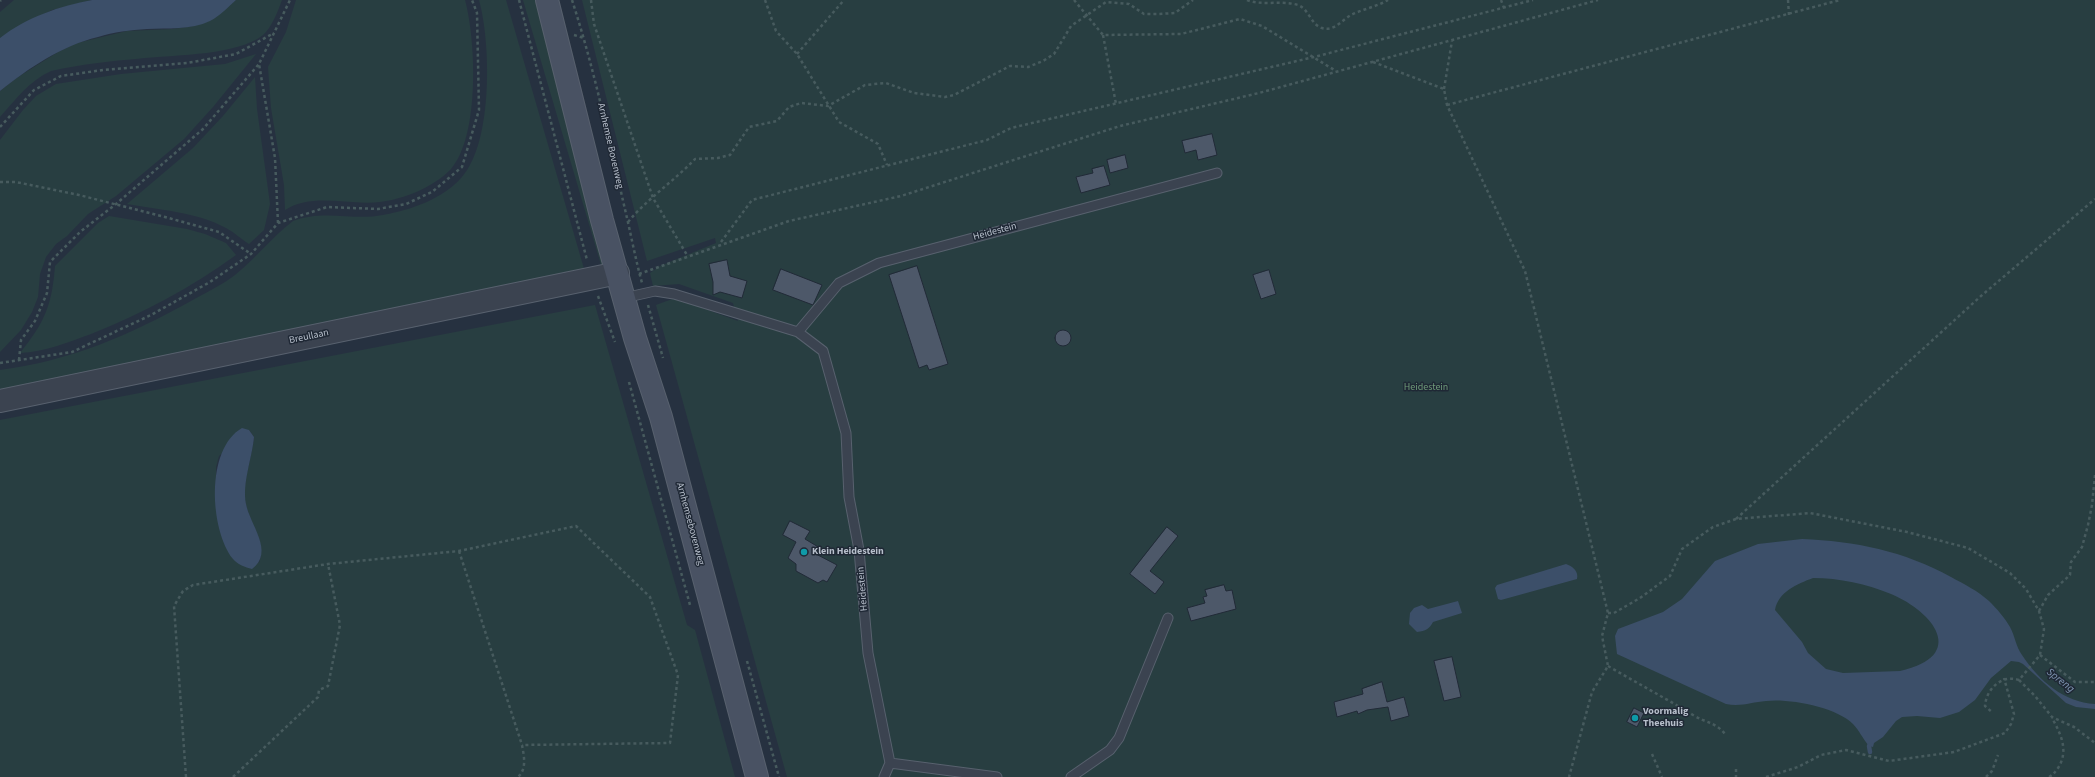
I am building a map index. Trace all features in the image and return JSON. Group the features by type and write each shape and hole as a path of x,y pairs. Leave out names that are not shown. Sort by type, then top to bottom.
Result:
{"main road":[{"path":"547,0 602,220 618,273"},
{"name":"Arnhemsebovenweg","path":"618,273 635,338 661,417 757,777"}],"street":[{"name":"Breullaan","path":"0,401 618,273"}],"lane":[{"name":"Heidestein","path":"798,332 839,283 879,263 1217,173"},
{"name":"Heidestein","path":"624,298 655,291 674,294 798,332 823,351 846,433 849,497 859,550 868,653 890,763"},
{"path":"1071,777 1110,750 1119,738 1168,618"},
{"path":"884,777 890,763 997,777"}],"path":[{"path":"19,360 21,340 35,321 48,293 50,262 80,232 116,204 203,129 259,64 290,0"},
{"path":"0,363 72,352 158,312 210,282 251,254 278,224 327,207 378,209 406,204 432,192 462,167 479,110 477,13 472,0"},
{"path":"518,0 579,226 591,279 618,349"},
{"name":"Arnhemse Bovenweg","path":"572,0 584,38 645,293"},
{"path":"590,0 594,24 653,198 687,255"},
{"path":"764,0 776,31 797,54 839,122 878,144 887,165"},
{"path":"797,54 844,0"},
{"path":"1074,0 1102,35 1116,104"},
{"path":"628,222 676,179 695,159 718,158 730,155 749,127 777,121 789,107 801,103 828,106 864,85 886,83 914,93 945,97 954,95 1010,66 1028,67 1043,61 1054,54 1071,26 1106,2 1128,4 1144,14 1158,14 1175,13 1193,0"},
{"path":"1247,0 1252,2 1278,1 1300,6 1315,24 1322,28 1330,29 1352,15 1376,7 1388,0"},
{"path":"1501,0 1504,8"},
{"path":"721,242 752,200 988,140 1011,128 1314,58 1533,0"},
{"path":"640,274 789,221 902,196 1120,126 1259,93 1598,0"},
{"path":"1788,0 1789,15"},
{"path":"1447,105 1789,15 1840,0"},
{"path":"1102,35 1181,34 1240,19 1262,26 1337,71"},
{"path":"0,127 34,90 61,76 103,70 187,63 236,54 274,33"},
{"path":"1452,41 1444,89 1447,105 1525,271 1608,613 1602,636 1608,666 1592,692 1569,777"},
{"path":"1372,62 1444,89"},
{"path":"259,64 275,158 278,224"},
{"path":"0,182 23,184 116,204 219,232 251,254"},
{"path":"1736,519 1981,296 2095,199"},
{"path":"626,375 692,610"},
{"path":"2039,612 2048,595 2070,575 2071,562 2082,547 2092,505 2095,475"},
{"path":"1608,613 1614,613 1640,598 1670,576 1682,549 1713,527 1736,519 1810,513 1907,532 1968,548 2010,573 2026,589 2039,612 2044,629 2040,655 2019,680"},
{"path":"186,777 174,606 183,591 193,585 328,564 459,551 576,526 650,597 678,675 670,743 522,745"},
{"path":"459,551 522,745 525,760 518,777"},
{"path":"233,777 318,697 319,690 328,686 340,625 328,564"},
{"path":"2040,655 2075,682 2095,682"},
{"path":"1608,666 1664,696 1695,717 1718,725 1725,734"},
{"path":"1993,713 1985,706 1985,700 1997,684 2004,678 2011,677 2019,680 2035,696 2052,717 2062,739 2063,756 2053,775 2049,777"},
{"path":"1766,777 1798,767 1827,754 1846,750 1889,762 1954,752 2005,733 2011,724 2014,714 2004,678"},
{"path":"2052,717 2074,727 2095,743"},
{"path":"1652,754 1662,777"},
{"path":"1987,777 1992,770 1998,755"},
{"path":"1736,769 1736,777"}],"green space":[{"path":"14,0 92,0 52,10 0,38 0,12"},
{"path":"236,0 282,0 269,28 263,35 252,42 239,47 207,53 74,66 51,71 29,85 0,117 0,91 15,79 58,52 77,43 127,31 172,29 193,26 209,21"},
{"path":"296,0 465,0 472,39 473,87 471,112 467,134 460,154 451,169 427,187 399,198 368,203 331,201 307,202 285,210 284,185 271,108 268,67 286,32"},
{"path":"479,0 506,0 587,279 0,396 0,370 26,366 75,353 99,345 145,325 219,286 235,275 293,221 327,215 361,217 394,213 415,207 446,192 462,177 472,161 479,141 484,117 487,92 486,41"},
{"path":"523,0 535,0 613,270 604,275"},
{"name":"Heidestein","path":"582,0 2095,0 2095,777 787,777 656,305 675,298 738,321 733,303 679,284 653,286 650,273 660,266 716,243 715,238 647,261"},
{"path":"256,54 213,107 184,139 116,196 88,214 67,236 56,244 46,257 40,274 38,297 32,312 21,330 0,352 0,140 23,110 36,96 56,84 121,74 225,64"},
{"path":"255,77 257,109 270,204 264,230 249,244 229,230 203,218 178,212 127,204 193,148 223,116"},
{"path":"109,216 187,229 205,234 226,243 236,255 184,289 129,317 91,334 47,349 20,353 36,332 46,312 52,292 55,266 98,223"},
{"path":"595,305 687,625 695,630 735,777 0,777 0,420","holes":["249,430 254,437 246,480 245,497 248,512 261,548 259,563 217,513 216,467 219,456"]}],"water":[{"path":"92,0 236,0 217,17 203,24 179,28 147,29 104,35 71,46 34,66 0,91 0,38 21,24 44,13"},
{"path":"242,428 249,430 254,437 246,479 245,496 248,512 259,538 261,555 259,562 252,569 244,567 235,561 225,546 216,510 215,490 217,471 222,453 230,438"},
{"path":"1802,539 1841,542 1897,554 1933,568 1971,588 1985,597 1992,604 2010,627 2018,649 2022,655 2044,681 2053,688 2073,699 2095,704 2095,709 2076,707 2066,703 2023,664 2011,661 1991,678 1975,700 1959,712 1940,718 1917,716 1902,717 1896,721 1883,737 1874,743 1873,747 1869,746 1855,726 1846,718 1824,708 1799,702 1775,700 1737,705 1726,704 1617,654 1615,636 1618,629 1663,612 1682,599 1715,561 1758,544","holes":["1813,578 1843,580 1872,587 1907,602 1931,622 1937,634 1938,645 1933,655 1921,664 1900,671 1843,673 1826,669 1808,653 1802,642 1775,610 1780,598 1789,590"]},
{"path":"1566,564 1576,571 1577,579 1501,600 1498,599 1495,588 1497,585"},
{"path":"1458,601 1462,613 1433,622 1427,629 1420,632 1417,632 1409,624 1410,613 1414,608 1422,605 1428,609"}],"building":[{"path":"1212,134 1217,155 1198,160 1196,150 1185,153 1182,141"},
{"path":"1125,155 1128,168 1110,173 1107,160"},
{"path":"1104,166 1110,185 1081,193 1076,177 1093,173 1092,169"},
{"path":"727,260 730,276 747,281 742,298 720,292 713,295 713,282 709,264"},
{"path":"917,266 948,364 929,370 927,365 919,368 889,275"},
{"path":"781,269 822,285 813,305 773,290"},
{"path":"1269,270 1276,294 1261,299 1253,275"},
{"path":"1063,330 1070,335 1071,338 1066,345 1063,346 1056,341 1055,338 1060,331"},
{"name":"Klein Heidestein","path":"790,521 810,531 805,539 820,548 816,554 837,565 827,582 823,580 818,583 796,571 796,564 788,558 796,542 783,535"},
{"path":"1167,527 1178,536 1150,571 1164,582 1155,594 1130,574"},
{"path":"1224,585 1226,591 1232,590 1236,609 1191,621 1187,608 1205,603 1203,597 1207,596 1205,590"},
{"path":"1452,657 1461,697 1444,701 1434,661"},
{"path":"1382,682 1387,702 1404,697 1409,716 1391,721 1388,707 1367,710 1358,714 1357,711 1337,717 1334,702 1363,694 1362,689"},
{"name":"Voormalig Theehuis","path":"1634,708 1644,713 1637,727 1627,722"}],"waterway":[{"path":"1869,746 1870,752"}],"place":[{"name":"Klein Heidestein","path":"804,552"},
{"name":"Voormalig Theehuis","path":"1635,718"}],"water label":[{"name":"Spreng","path":"2060,681"}]}
